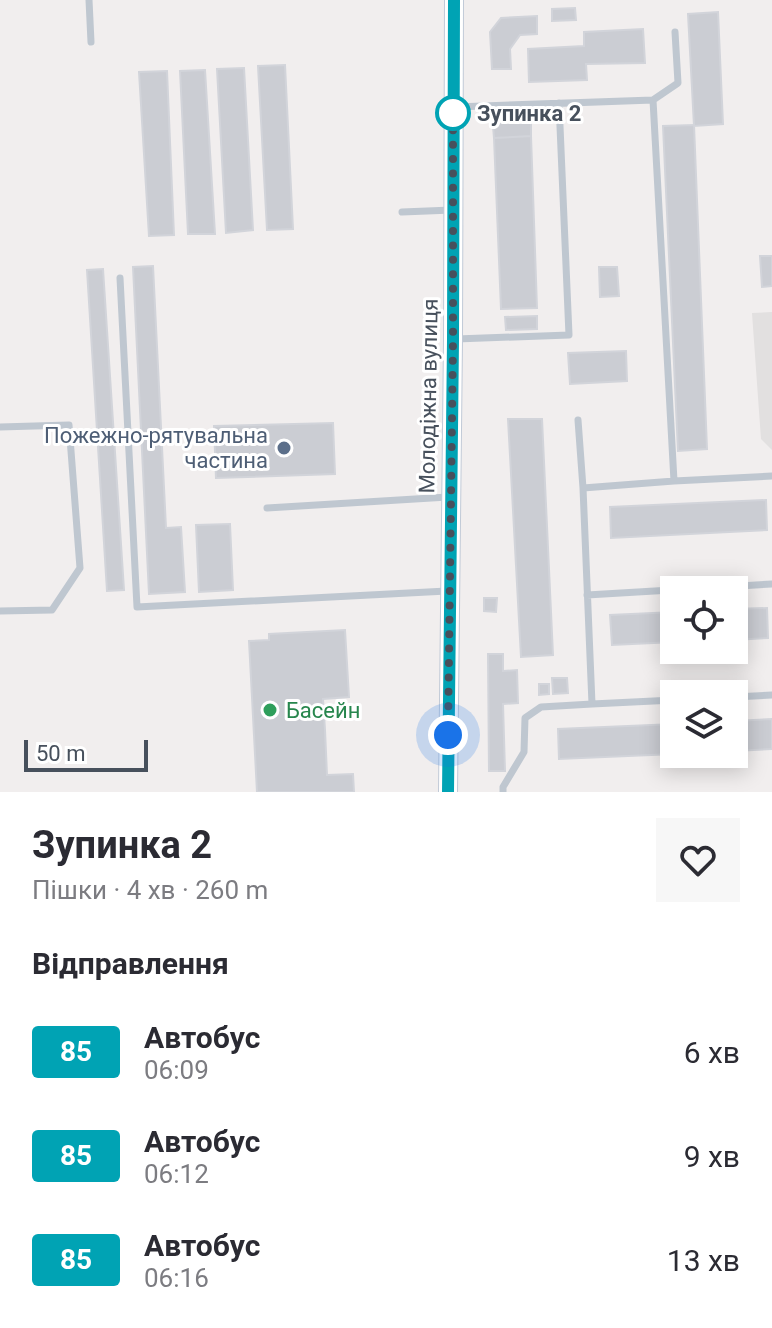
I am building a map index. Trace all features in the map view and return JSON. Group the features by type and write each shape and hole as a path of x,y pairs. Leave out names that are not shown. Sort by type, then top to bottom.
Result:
{"street":[{"name":"Молодіжна вулиця","path":"448,792 454,0"}],"lane":[{"path":"89,0 91,42"},
{"path":"453,107 653,100 678,83 675,32"},
{"path":"653,100 674,481"},
{"path":"453,340 569,335 559,103"},
{"path":"402,212 453,210"},
{"path":"120,278 137,607 449,591"},
{"path":"578,420 592,704"},
{"path":"0,427 69,425 80,568 52,610 0,611"},
{"path":"583,488 772,476"},
{"path":"267,508 451,497"},
{"path":"587,595 772,584"},
{"path":"748,696 772,695"},
{"path":"503,792 524,752 525,718 541,707 660,701"}],"shaded area":[{"path":"772,312 772,450 761,439 752,313"}],"building":[{"path":"575,8 576,20 552,21 552,9"},
{"path":"718,12 723,124 694,126 688,14"},
{"path":"537,16 537,34 520,35 510,49 511,69 492,69 490,32 501,18"},
{"path":"643,29 645,63 586,64 587,80 529,82 528,49 584,46 584,32"},
{"path":"285,65 293,229 267,230 258,66"},
{"path":"244,68 253,230 226,233 217,69"},
{"path":"205,70 215,234 188,234 180,71"},
{"path":"167,71 174,235 149,236 139,72"},
{"path":"531,112 531,136 494,138 492,114"},
{"path":"694,125 707,449 678,451 663,126"},
{"path":"531,136 537,308 501,309 494,138"},
{"path":"760,256 772,256 772,286 762,287"},
{"path":"153,266 166,528 181,527 185,592 149,594 133,267"},
{"path":"599,267 617,267 619,296 600,297"},
{"path":"103,269 124,590 107,591 87,270"},
{"path":"537,316 537,329 506,330 505,317"},
{"path":"626,351 627,381 570,384 568,353"},
{"path":"508,419 542,419 553,655 521,657"},
{"path":"333,423 335,474 216,478 214,426"},
{"path":"766,500 767,530 611,538 610,507"},
{"path":"230,524 233,590 199,592 196,525"},
{"path":"484,598 497,598 496,612 484,611"},
{"path":"767,608 768,638 748,639 748,609"},
{"path":"660,613 660,643 612,645 610,615"},
{"path":"345,630 349,697 323,699 327,775 353,774 354,792 257,792 249,641 269,640 269,634"},
{"path":"488,654 503,654 503,671 517,670 518,703 503,704 505,771 489,771"},
{"path":"552,678 567,678 568,693 553,694"},
{"path":"539,684 549,684 549,694 539,695"},
{"path":"772,719 772,749 748,750 748,720"},
{"path":"660,725 660,755 559,759 558,729"}],"bus line":[{"name":"85","path":"448,792 454,0"}],"place":[{"name":"Зупинка 2","path":"453,113"},
{"name":"Пожежно-рятувальна частина","path":"284,448"},
{"name":"Басейн","path":"270,710"}],"route":[{"path":"448,735 453,107 453,113"}]}
